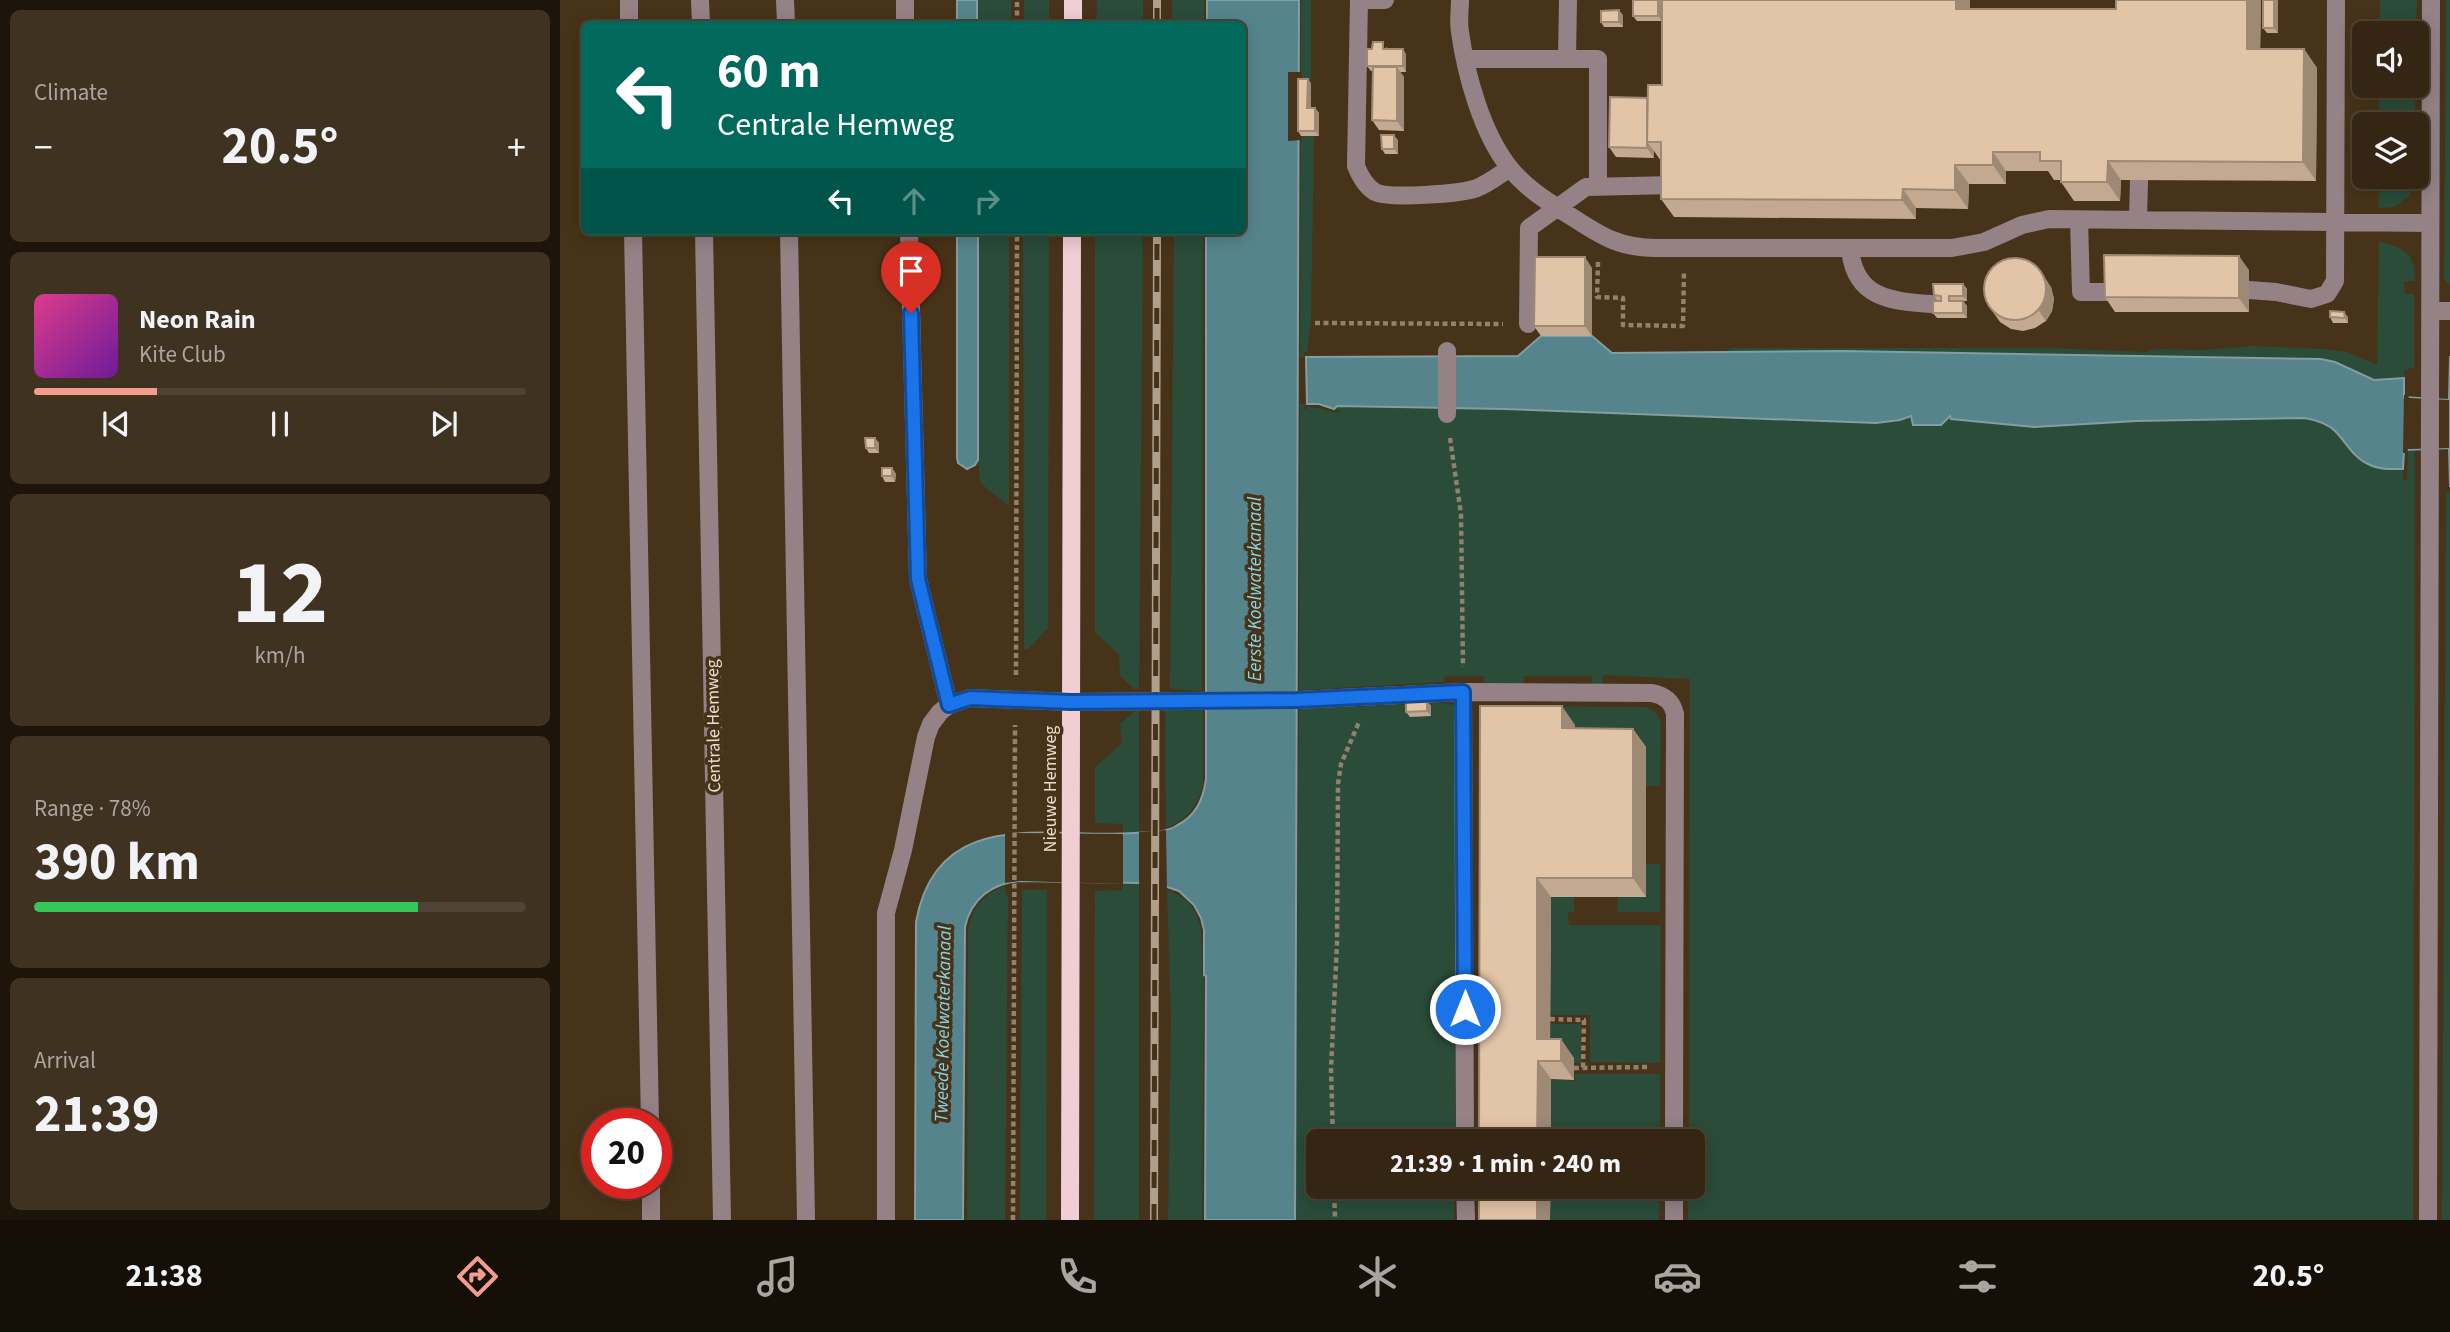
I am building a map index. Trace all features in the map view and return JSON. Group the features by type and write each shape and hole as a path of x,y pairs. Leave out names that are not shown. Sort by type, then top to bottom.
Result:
{"main road":[{"path":"1073,0 1073,21"},
{"name":"Nieuwe Hemweg","path":"1070,1220 1072,235"}],"lane":[{"path":"629,0 629,21"},
{"path":"700,0 701,21"},
{"path":"785,0 786,21"},
{"path":"905,0 905,21"},
{"path":"1385,0 1359,0 1356,166 1366,185 1387,196 1450,194 1476,188 1510,168"},
{"path":"1460,0 1459,31 1487,132 1510,168 1532,190 1604,238 1643,248 1968,246 2033,222 2079,220 2430,223"},
{"path":"1567,59 1568,0"},
{"path":"2249,290 2311,299 2327,294 2334,281 2336,0"},
{"path":"2428,1220 2431,0"},
{"path":"1466,59 1598,59 1598,187"},
{"path":"2138,180 2138,220"},
{"path":"1528,324 1528,228 1586,187 1674,185"},
{"path":"2079,220 2081,292 2115,292"},
{"path":"633,235 650,1108"},
{"name":"Centrale Hemweg","path":"704,235 722,1220"},
{"path":"789,235 806,1220"},
{"path":"909,235 918,579 949,705"},
{"path":"1850,248 1851,259 1861,280 1880,296 1898,302 1931,304"},
{"path":"2430,311 2450,311"},
{"path":"1447,351 1447,414"},
{"path":"886,1220 886,913 931,724 949,705 970,698 1071,702 1297,700 1463,692 1661,695 1673,707 1675,714 1674,1129"},
{"path":"1463,692 1465,1129"},
{"path":"651,1199 651,1220"},
{"path":"1465,1199 1465,1220"},
{"path":"1674,1199 1674,1220"}],"path":[{"path":"1017,0 1017,21"},
{"path":"1013,1220 1017,235"},
{"path":"1604,238 1598,251 1597,297 1623,298 1623,325 1683,326 1684,248"},
{"path":"1315,323 1528,324"},
{"path":"1447,414 1461,514 1463,692"},
{"path":"1333,1129 1331,1069 1337,944 1338,784 1341,764 1355,729 1384,696"},
{"path":"1550,1019 1584,1020 1583,1068"},
{"path":"1574,1068 1674,1067"},
{"path":"1334,1199 1335,1220"}],"green space":[{"path":"977,0 1011,0 1011,21 977,21"},
{"path":"1024,0 1049,0 1049,21 1024,21"},
{"path":"1097,0 1143,0 1143,21 1096,21"},
{"path":"1172,0 1204,0 1204,21 1172,21"},
{"path":"1301,0 1311,0 1311,84 1302,84 1314,136 1311,319 1307,352 1303,352 1305,357 1300,357"},
{"path":"2380,0 2417,0 2416,21 2380,21"},
{"path":"2446,0 2450,0 2450,285 2444,279"},
{"path":"2379,98 2415,98 2415,112 2379,112"},
{"path":"2379,189 2411,189 2409,196 2395,207 2379,208"},
{"path":"978,235 1009,235 1009,506 980,483"},
{"path":"1023,235 1049,235 1048,628 1028,649 1024,649"},
{"path":"1095,235 1143,235 1139,689 1134,689 1120,676 1119,655 1095,632"},
{"path":"1174,235 1203,235 1202,691 1170,689"},
{"path":"2379,241 2407,253 2415,271 2415,281 2404,281 2405,294 2414,294 2414,367 2404,371 2404,378 2375,380 2321,359 2033,353 1723,352 1732,348 2047,348 2147,352 2156,349 2202,350 2253,346 2347,352 2377,365"},
{"path":"1300,404 1305,404 1304,409 1311,407 1338,412 1342,412 1334,409 1337,406 1380,406 1404,409 1502,409 1876,423 1910,416 1913,417 1913,425 1950,416 2061,424 2305,418 2329,426 2354,455 2369,465 2403,469 2403,479 2407,481 2408,449 2415,449 2413,1220 1688,1220 1688,1199 1705,1199 1705,1129 1689,1129 1690,679 1603,675 1602,685 1592,685 1592,676 1524,676 1523,686 1485,686 1484,676 1445,676 1444,682 1299,690"},
{"path":"2446,492 2450,492 2450,1220 2442,1220"},
{"path":"1443,703 1454,705 1457,726 1455,1129 1306,1129 1306,1199 1454,1199 1454,1220 1295,1220 1299,709"},
{"path":"1494,706 1646,707 1656,713 1661,721 1660,786 1646,786 1646,747 1575,747 1575,725 1494,725"},
{"path":"1165,708 1203,710 1201,792 1186,816 1166,828"},
{"path":"1135,711 1139,711 1139,832 1123,834 1123,824 1095,823 1095,767 1122,743 1120,724"},
{"path":"1646,864 1660,864 1660,912 1617,912 1618,897 1646,896"},
{"path":"1139,883 1139,1220 1094,1220 1095,891 1122,890 1123,884"},
{"path":"1005,886 1005,894 1008,896 1005,1220 967,1220 968,932 979,903 990,893"},
{"path":"1022,890 1047,890 1046,1220 1020,1220"},
{"path":"1167,890 1190,904 1196,914 1202,936 1202,1220 1168,1220 1171,1019"},
{"path":"1574,896 1574,912 1568,912 1569,925 1661,925 1660,1063 1590,1062 1590,1015 1550,1015 1551,897"},
{"path":"1550,1024 1581,1024 1581,1063 1574,1063 1574,1057 1550,1058"},
{"path":"1574,1074 1660,1074 1660,1129 1551,1129 1551,1079 1574,1081"},
{"path":"1551,1199 1660,1199 1659,1220 1550,1220"}],"water":[{"path":"957,0 977,0 977,21 957,21"},
{"path":"1207,0 1299,0 1295,1220 1205,1220 1206,976 1204,930 1194,905 1179,891 1139,883 1020,881 1000,885 984,894 972,908 965,927 963,1220 915,1220 916,922 928,885 947,859 972,844 1001,836 1033,833 1156,832 1171,828 1189,817 1205,787 1206,235 1246,235 1246,21 1207,21"},
{"path":"957,235 978,235 978,460 967,469 958,463"},
{"path":"1541,336 1592,336 1612,353 1843,351 2321,359 2335,362 2374,380 2404,378 2404,397 2449,400 2450,356 2450,487 2449,448 2404,450 2403,469 2378,468 2359,458 2328,426 2305,418 2137,421 2034,427 1951,419 1950,416 1941,425 1913,425 1911,416 1876,423 1504,409 1337,406 1334,409 1319,404 1307,404 1306,357 1518,356"}],"pier":[{"path":"1288,72 1302,72 1302,140 1288,141"},
{"path":"2404,395 2409,398 2449,400 2449,448 2408,449 2407,453 2403,453"},
{"path":"1166,830 1167,891 1139,887 1139,832"},
{"path":"1005,833 1123,834 1123,884 1020,881 1005,883"}],"building":[{"path":"1633,0 1658,0 1658,16 1633,16"},
{"path":"1662,0 1956,0 1956,9 2116,9 2116,0 2247,0 2247,49 2304,49 2303,162 2108,161 2107,182 2061,182 2061,161 2040,161 2040,152 1993,152 1993,165 1955,165 1955,190 1903,189 1902,200 1661,199 1661,142 1647,142 1648,85 1662,85"},
{"path":"2263,0 2274,0 2274,28 2263,28"},
{"path":"1619,10 1619,22 1601,22 1601,11"},
{"path":"1373,42 1383,42 1383,49 1403,49 1403,66 1367,66 1367,49 1372,49"},
{"path":"1373,67 1397,67 1397,121 1372,120"},
{"path":"1298,79 1308,79 1307,108 1315,108 1315,131 1298,131"},
{"path":"1610,97 1647,98 1647,148 1609,147"},
{"path":"1381,135 1394,135 1394,149 1382,149"},
{"path":"2104,255 2239,256 2239,298 2105,297"},
{"path":"1535,257 1585,257 1585,326 1534,326"},
{"path":"2009,258 2021,258 2037,267 2044,277 2044,301 2037,311 2021,320 2009,320 1998,315 1989,306 1984,295 1984,283 1989,272 1998,263"},
{"path":"1933,284 1963,284 1963,296 1949,296 1949,301 1963,301 1963,313 1933,313 1933,301 1941,301 1941,296 1934,295"},
{"path":"2330,311 2344,312 2345,318 2330,317"},
{"path":"865,438 875,438 875,448 866,448"},
{"path":"882,468 892,468 892,476 882,476"},
{"path":"1427,701 1427,711 1406,712 1406,702"},
{"path":"1480,706 1562,706 1562,728 1633,729 1633,878 1537,878 1537,1039 1561,1039 1561,1061 1538,1061 1537,1129 1479,1129"},
{"path":"1479,1199 1537,1199 1537,1220 1479,1220"}],"railway":[{"path":"1157,0 1157,21"},
{"path":"1154,1220 1157,235"}],"route":[{"path":"911,313 918,579 949,705 970,698 1071,702 1297,700 1463,692 1465,1009"}],"water label":[{"name":"Eerste Koelwaterkanaal","path":"1254,589"},
{"name":"Tweede Koelwaterkanaal","path":"942,1024"}]}
